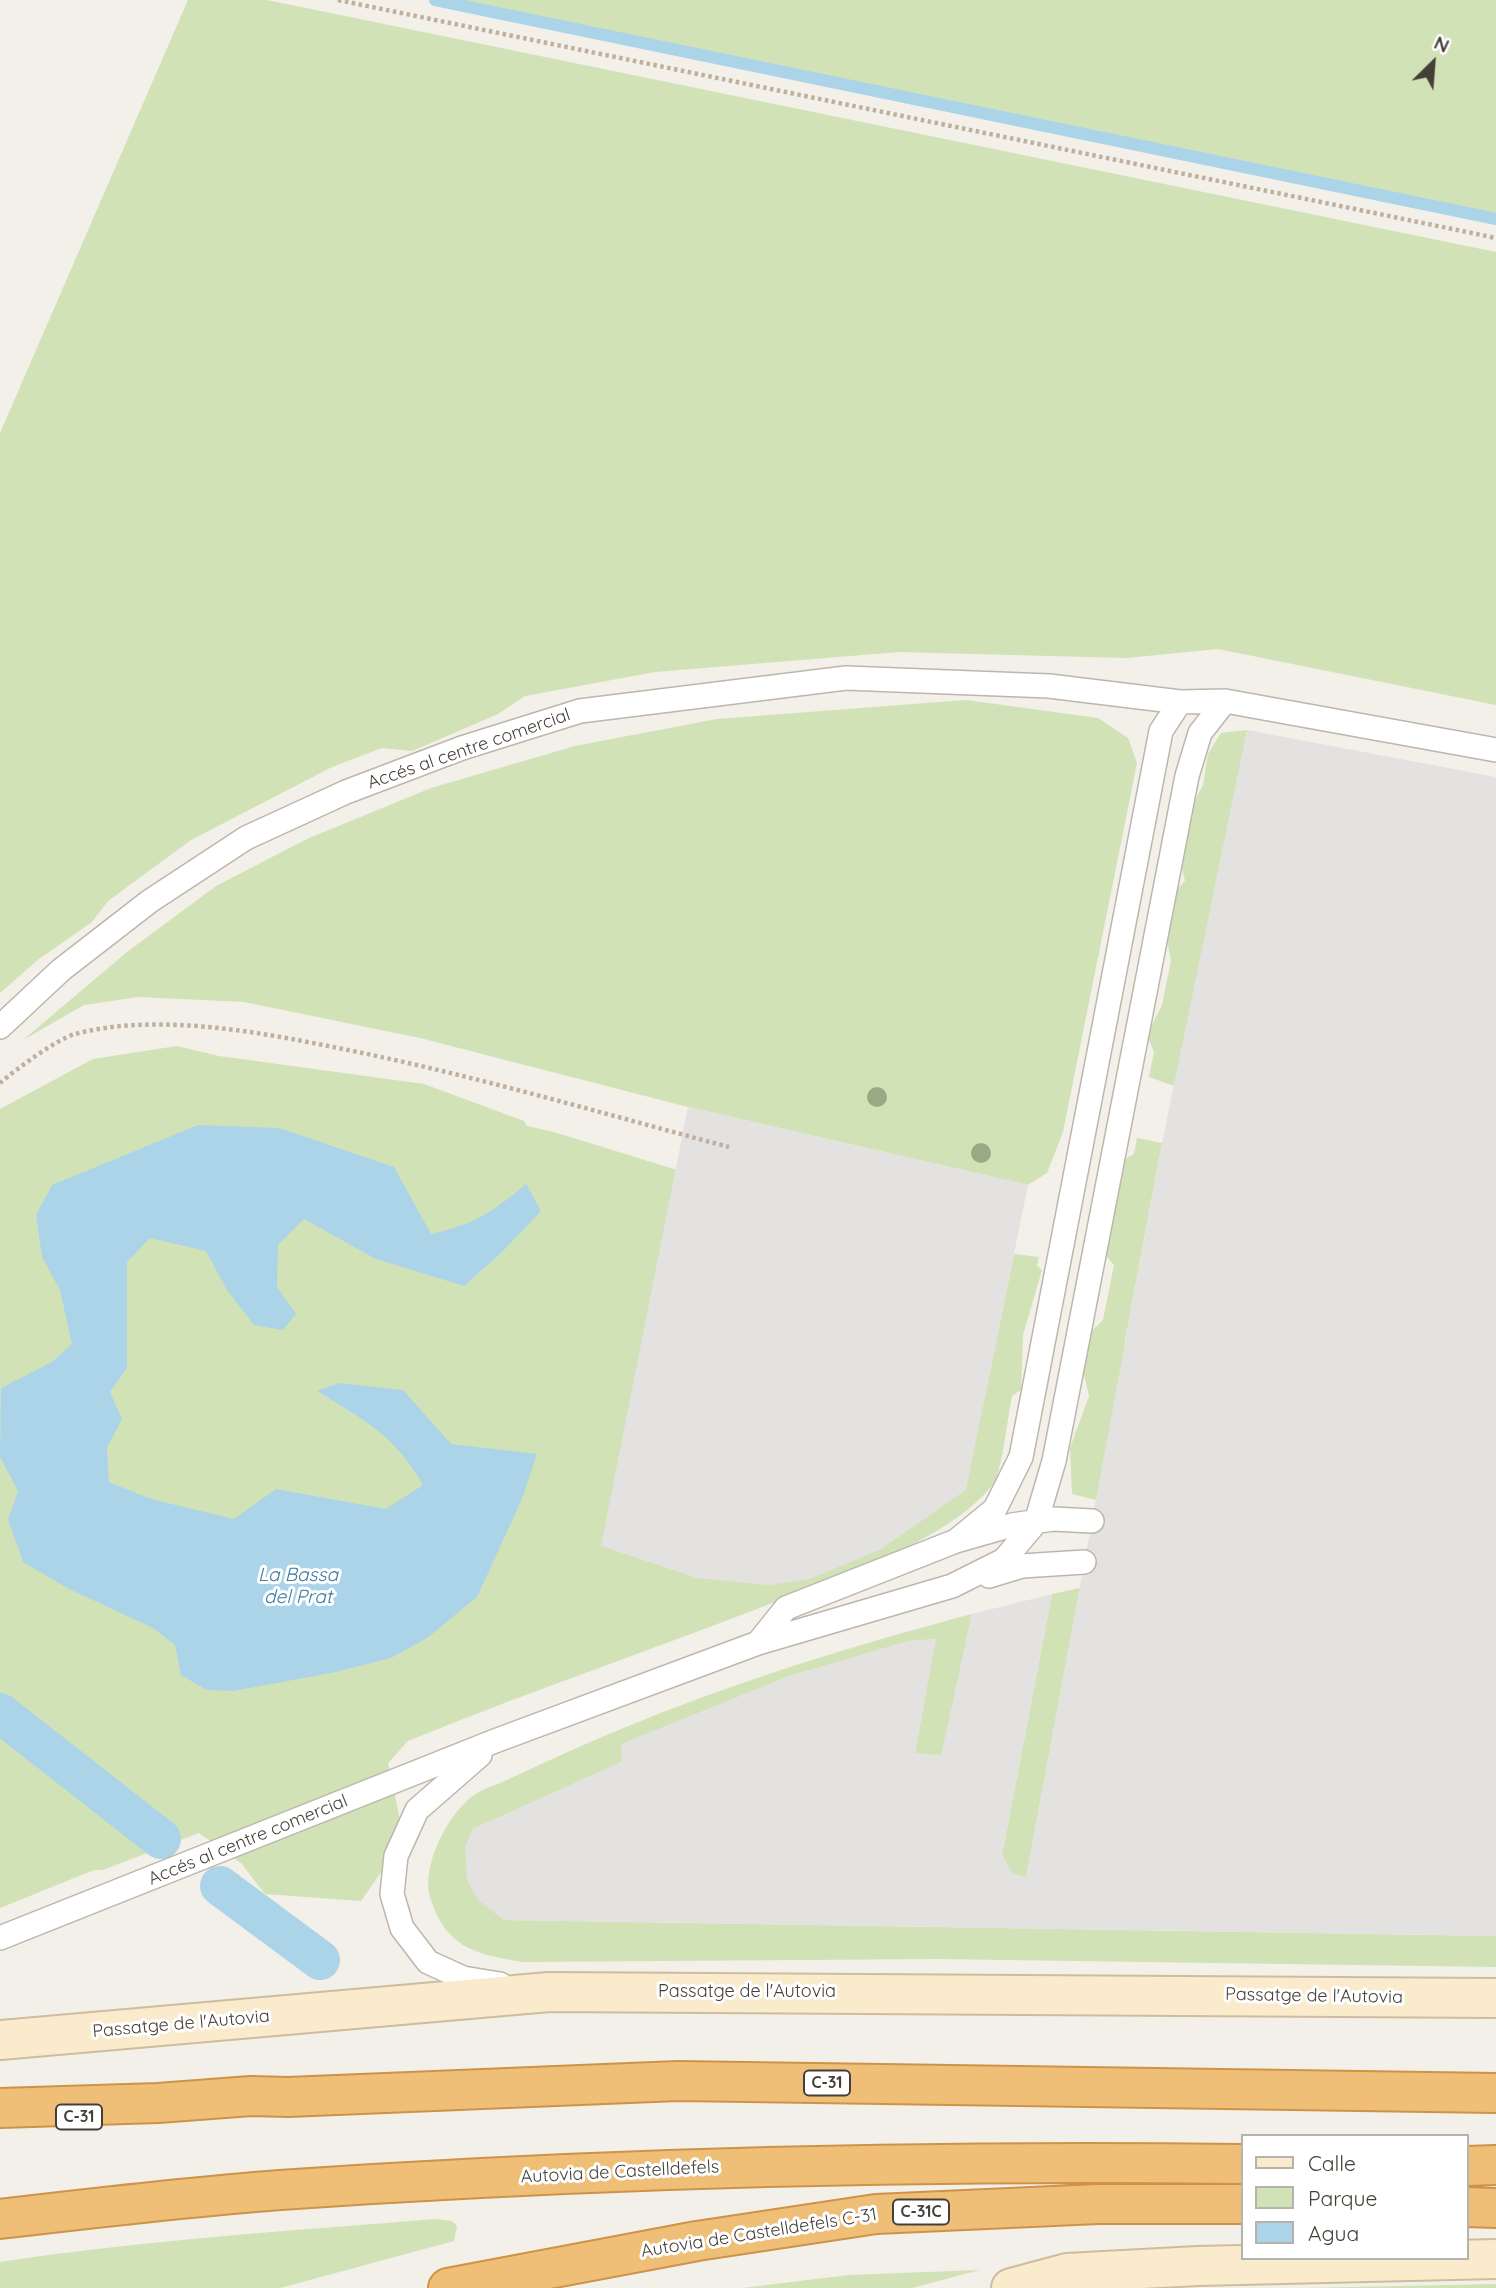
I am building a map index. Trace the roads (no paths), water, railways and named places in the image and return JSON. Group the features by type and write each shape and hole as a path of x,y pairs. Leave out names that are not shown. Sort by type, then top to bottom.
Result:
{"highway":[{"name":"C-31","path":"0,2132 158,2103 251,2096 288,2097 677,2081 1496,2093"},
{"path":"0,2108 158,2103"},
{"name":"Autovia de Castelldefels","path":"0,2219 278,2190 646,2170 1240,2164"},
{"path":"1468,2166 1496,2165"},
{"name":"Autovia de Castelldefels C-31","path":"448,2288 696,2241 876,2214 1098,2204 1240,2204"},
{"path":"1468,2207 1496,2208"},
{"path":"504,2288 604,2259"}],"street":[{"name":"Passatge de l'Autovia","path":"0,2040 549,1992 1496,1998"},
{"path":"1468,2260 1496,2259"},
{"path":"1011,2288 1067,2273 1198,2266 1453,2260"}],"lane":[{"name":"Accés al centre comercial","path":"0,1027 61,970 150,901 246,838 346,792 462,748 580,711 846,678 1049,686 1180,702 1225,701 1496,750"},
{"path":"952,1586 1004,1560 1036,1522 1056,1448 1187,776 1200,733 1225,701"},
{"path":"956,1541 995,1510 1021,1457 1161,731 1180,702"},
{"path":"758,1643 786,1608 956,1541 1012,1525 1053,1519 1092,1521"},
{"path":"952,1586 1022,1566 1084,1562"},
{"name":"Accés al centre comercial","path":"0,1938 495,1741 758,1643 952,1586"},
{"name":"Accés al centre comercial","path":"495,1741 417,1810 396,1856 392,1894 402,1928 428,1962 463,1978 549,1992"}],"water":[{"name":"La Bassa del Prat","path":"198,1125 279,1128 394,1167 431,1234 482,1216 526,1184 541,1211 503,1251 464,1286 376,1259 304,1219 278,1245 277,1287 296,1314 283,1330 254,1325 227,1290 206,1251 150,1238 127,1262 127,1368 110,1392 122,1419 107,1448 109,1482 151,1499 234,1519 276,1489 386,1509 423,1485 401,1453 377,1430 317,1391 339,1383 403,1390 451,1444 537,1454 522,1499 477,1597 427,1638 391,1658 336,1672 233,1691 207,1690 181,1675 175,1645 153,1628 67,1588 23,1562 8,1519 18,1491 0,1457 1,1388 52,1362 72,1344 60,1290 42,1257 36,1215 52,1185"}],"waterway":[{"path":"435,0 1496,219"},
{"path":"0,1713 161,1839"},
{"path":"220,1886 320,1960"}]}
